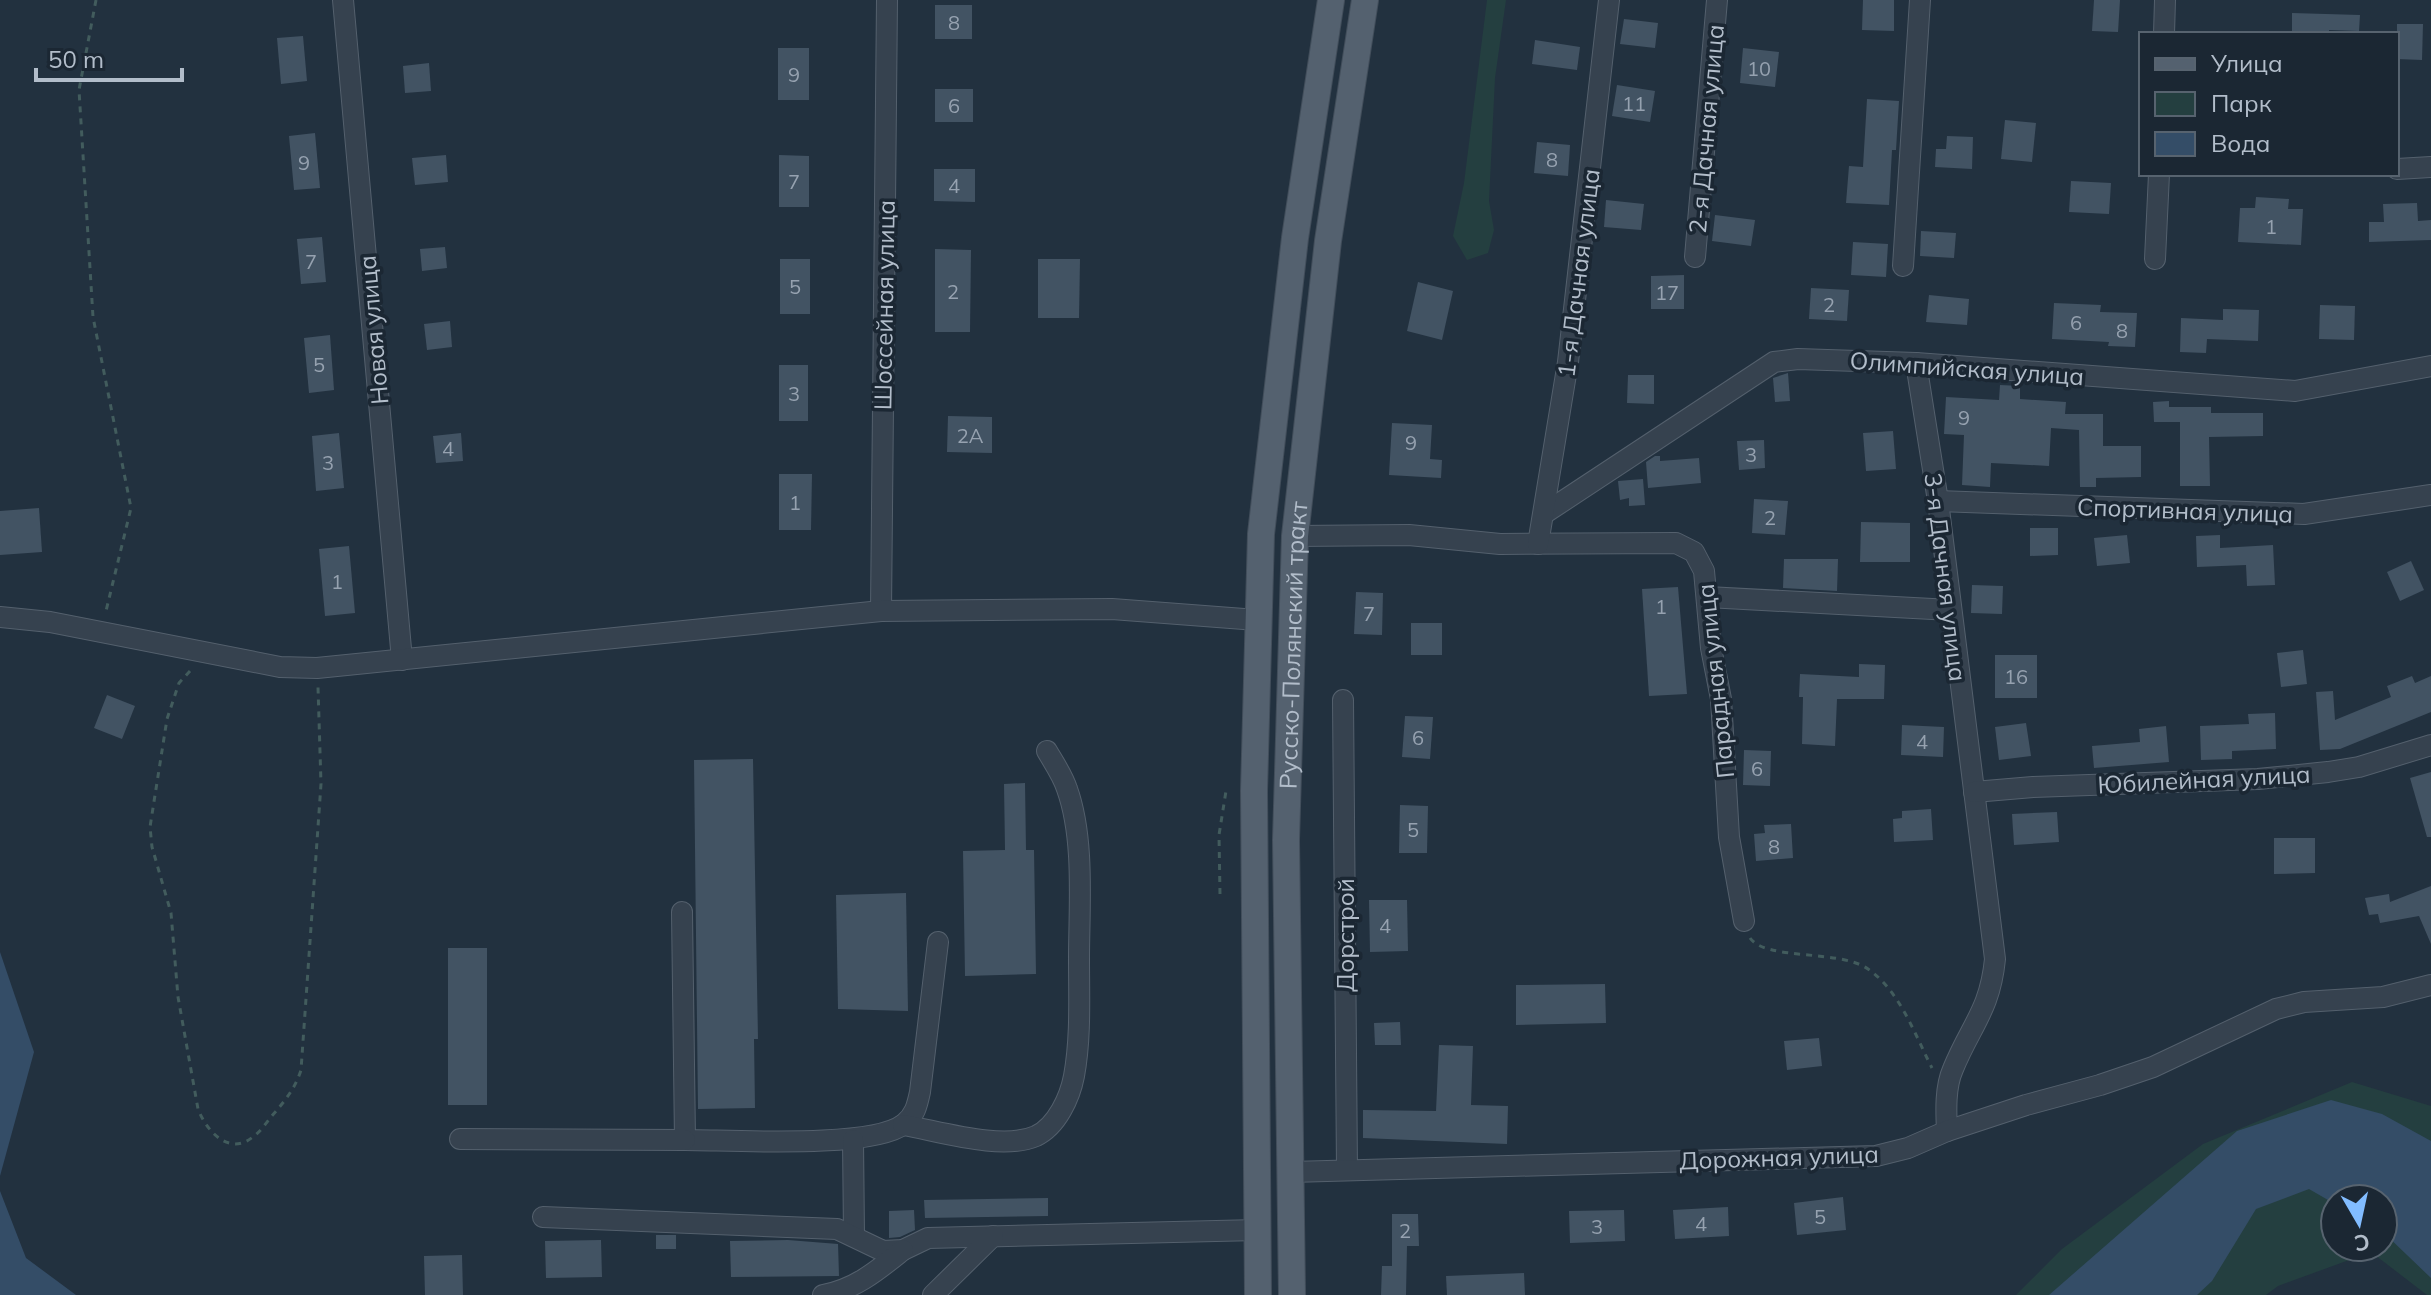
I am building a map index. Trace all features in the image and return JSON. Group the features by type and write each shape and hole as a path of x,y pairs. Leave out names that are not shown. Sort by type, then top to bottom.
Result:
{"main road":[{"name":"Русско-Полянский тракт","path":"1258,1295 1254,791 1261,534 1295,238 1331,0"},
{"name":"Русско-Полянский тракт","path":"1292,1295 1286,840 1295,536 1328,241 1365,0"}],"street":[{"name":"Новая улица","path":"343,0 402,660"},
{"name":"Шоссейная улица","path":"881,611 887,0"},
{"name":"1-я Дачная улица","path":"1538,544 1568,362 1609,0"},
{"name":"2-я Дачная улица","path":"1695,257 1717,0"},
{"path":"1903,266 1920,0"},
{"path":"2164,32 2165,0"},
{"path":"2399,169 2431,167"},
{"path":"2155,259 2159,176"},
{"name":"Олимпийская улица","path":"1545,513 1774,362 1798,359 1916,363 2295,391 2431,366"},
{"name":"3-я Дачная улица","path":"1916,363 1938,501 1995,959 1988,998 1952,1071 1947,1131"},
{"name":"Спортивная улица","path":"1938,501 2304,514 2431,495"},
{"name":"Парадная улица","path":"1295,536 1409,535 1500,544 1676,543 1694,552 1704,571 1711,648 1721,699 1729,837 1744,921"},
{"path":"1707,597 1951,610"},
{"path":"0,617 50,622 280,667 317,668 881,611 1112,609 1257,620"},
{"name":"Дорстрой","path":"1343,700 1347,1170"},
{"name":"Юбилейная улица","path":"1974,792 2022,787 2258,779 2328,772 2359,767 2431,745"},
{"path":"903,1125 1012,1141 1036,1136 1052,1125 1068,1097 1074,1075 1079,1018 1079,883 1075,824 1067,788 1047,751"},
{"path":"682,912 685,1140"},
{"path":"460,1139 853,1140 885,1134 903,1125 915,1113 938,942"},
{"name":"Дорожная улица","path":"1291,1172 1876,1156 2153,1067 2276,1009 2304,1002 2383,997 2431,985"},
{"path":"853,1140 854,1236"},
{"path":"543,1217 837,1229 883,1251 903,1250"},
{"path":"823,1295 841,1292 867,1279 903,1250 928,1238 1258,1230"},
{"path":"933,1295 993,1236"}],"path":[{"path":"96,0 79,90 93,317 131,508 100,633"},
{"path":"209,654 179,683 167,719 150,827 152,847 171,913 178,997 198,1109 204,1125 229,1144 242,1143 254,1137 296,1086 301,1070 321,784 317,668"},
{"path":"1220,894 1219,835 1226,791"},
{"path":"1744,921 1751,941 1761,948 1836,958 1866,967 1891,991 1948,1096"}],"green space":[{"path":"1487,0 1506,0 1495,78 1489,201 1494,230 1488,253 1467,260 1453,236 1464,183"},
{"path":"2352,1082 2431,1106 2431,1295 2385,1263 2399,1263 2399,1183 2319,1183 2319,1263 2341,1263 2278,1286 2266,1295 2016,1295 2062,1249 2203,1144"}],"water":[{"path":"0,952 34,1052 0,1176"},
{"path":"2331,1100 2382,1114 2431,1141 2431,1278 2399,1247 2399,1183 2319,1183 2319,1195 2309,1189 2256,1209 2212,1281 2197,1295 2049,1295 2237,1131"},
{"path":"0,1191 26,1258 76,1295 0,1295"}],"building":[{"path":"1863,0 1894,0 1894,31 1862,30"},
{"path":"2094,0 2120,0 2118,32 2092,31"},
{"path":"935,5 972,5 972,39 935,39"},
{"path":"2292,13 2360,15 2359,31 2292,32"},
{"path":"1624,19 1658,23 1655,48 1620,44"},
{"path":"2397,24 2423,24 2422,60 2399,59"},
{"path":"303,36 307,81 281,84 277,38"},
{"path":"1535,40 1580,47 1577,70 1532,64"},
{"path":"778,48 809,48 809,100 778,100"},
{"path":"1743,48 1779,52 1775,87 1740,83"},
{"path":"429,63 431,91 405,93 403,66"},
{"path":"1617,85 1655,91 1650,122 1612,116"},
{"path":"935,89 973,89 973,122 935,122"},
{"path":"1867,99 1899,101 1889,205 1846,203 1849,166 1863,167"},
{"path":"2005,120 2036,123 2032,162 2001,159"},
{"path":"315,133 320,188 294,190 289,136"},
{"path":"1947,136 1973,137 1972,169 1935,167 1936,149 1946,149"},
{"path":"1537,142 1570,145 1568,176 1534,173"},
{"path":"446,155 448,182 415,185 412,158"},
{"path":"779,155 809,156 809,207 779,207"},
{"path":"934,169 975,169 975,202 934,201"},
{"path":"2071,181 2111,183 2109,214 2069,212"},
{"path":"2256,197 2289,199 2288,209 2303,209 2301,245 2238,242 2240,208 2255,208"},
{"path":"1606,200 1644,204 1641,230 1604,227"},
{"path":"2417,203 2418,221 2431,220 2431,240 2369,242 2369,222 2384,222 2383,204"},
{"path":"1715,215 1755,220 1751,246 1712,241"},
{"path":"1921,231 1956,233 1954,258 1920,256"},
{"path":"322,237 326,282 301,284 297,239"},
{"path":"1853,242 1888,244 1886,277 1851,275"},
{"path":"445,247 447,268 422,271 420,249"},
{"path":"935,249 971,250 970,332 935,332"},
{"path":"780,259 810,259 810,314 780,314"},
{"path":"1038,259 1080,259 1079,318 1038,318"},
{"path":"1684,275 1684,309 1651,309 1651,276"},
{"path":"1418,282 1453,291 1442,340 1407,331"},
{"path":"1811,288 1849,290 1847,321 1809,319"},
{"path":"1929,295 1969,299 1967,325 1926,322"},
{"path":"2054,303 2101,305 2100,312 2137,313 2135,347 2108,346 2109,342 2052,339"},
{"path":"2320,305 2355,306 2354,340 2319,339"},
{"path":"2223,309 2259,310 2258,341 2207,339 2206,353 2180,352 2181,318 2223,320"},
{"path":"450,321 452,347 427,350 424,324"},
{"path":"330,335 334,390 309,393 304,338"},
{"path":"779,365 808,365 808,421 779,421"},
{"path":"1788,373 1790,401 1775,402 1773,378"},
{"path":"1628,375 1654,375 1654,404 1627,403"},
{"path":"2000,385 2020,386 2020,399 2066,402 2065,414 2103,414 2103,446 2141,446 2141,477 2096,478 2096,487 2080,487 2079,430 2051,428 2049,466 1991,463 1990,487 1962,485 1964,435 1944,434 1946,397 1999,400"},
{"path":"2169,401 2169,407 2211,407 2211,413 2263,413 2263,436 2209,437 2210,486 2180,486 2180,422 2154,422 2153,402"},
{"path":"948,416 992,417 992,453 947,452"},
{"path":"1392,423 1432,425 1430,459 1442,460 1441,478 1389,475"},
{"path":"1893,431 1896,469 1866,471 1863,433"},
{"path":"339,433 344,488 316,491 312,436"},
{"path":"461,433 463,461 436,463 433,436"},
{"path":"1764,440 1765,468 1739,470 1737,441"},
{"path":"1660,456 1660,461 1699,458 1701,483 1648,488 1646,462"},
{"path":"779,474 812,474 811,530 779,530"},
{"path":"1643,479 1645,505 1629,506 1629,498 1620,500 1618,481"},
{"path":"1754,499 1788,501 1785,535 1752,533"},
{"path":"39,508 42,552 0,555 0,511"},
{"path":"1861,522 1910,523 1910,562 1860,562"},
{"path":"2030,528 2058,528 2058,555 2030,556"},
{"path":"2127,535 2130,563 2097,566 2094,538"},
{"path":"2220,535 2220,548 2273,545 2275,585 2247,586 2246,565 2197,567 2196,536"},
{"path":"349,546 355,613 325,616 319,549"},
{"path":"1784,559 1838,559 1837,591 1783,588"},
{"path":"2411,561 2424,590 2400,601 2387,572"},
{"path":"1972,585 2003,586 2002,614 1971,613"},
{"path":"1678,587 1687,694 1649,696 1642,589"},
{"path":"1356,592 1383,593 1382,635 1354,634"},
{"path":"1411,623 1442,623 1442,655 1411,655"},
{"path":"2303,650 2307,684 2281,687 2277,653"},
{"path":"1995,655 2037,655 2037,698 1995,698"},
{"path":"1859,664 1885,665 1884,699 1837,699 1835,746 1802,744 1800,674 1859,677"},
{"path":"2412,676 2415,683 2431,676 2431,712 2340,749 2320,750 2316,692 2333,691 2335,720 2391,697 2387,686"},
{"path":"107,695 135,706 122,739 94,728"},
{"path":"2275,713 2276,749 2232,751 2232,759 2201,760 2200,726 2249,724 2248,714"},
{"path":"1405,716 1433,717 1430,759 1402,757"},
{"path":"2026,723 2031,756 1999,760 1995,727"},
{"path":"1902,725 1944,727 1943,757 1901,755"},
{"path":"2166,726 2169,762 2094,768 2092,746 2140,742 2139,729"},
{"path":"1744,750 1771,751 1770,786 1743,785"},
{"path":"753,759 758,1039 754,1039 755,1108 698,1109 694,760"},
{"path":"2431,772 2431,837 2427,837 2410,778"},
{"path":"1025,783 1026,850 1034,850 1036,974 965,976 963,851 1005,850 1004,784"},
{"path":"1400,805 1428,806 1427,853 1399,853"},
{"path":"1931,809 1933,840 1894,842 1893,819 1902,818 1902,811"},
{"path":"2057,812 2059,842 2014,845 2012,814"},
{"path":"1791,824 1793,858 1756,861 1754,834 1765,833 1764,825"},
{"path":"2274,838 2315,838 2315,873 2274,874"},
{"path":"2431,886 2431,944 2419,916 2380,923 2378,914 2369,915 2365,898 2389,894 2390,902"},
{"path":"906,893 908,1011 838,1009 836,895"},
{"path":"1369,900 1407,900 1408,951 1370,952"},
{"path":"448,948 487,948 487,1105 448,1105"},
{"path":"1605,984 1606,1023 1516,1025 1516,985"},
{"path":"1400,1022 1401,1045 1375,1045 1374,1023"},
{"path":"1819,1038 1822,1066 1787,1070 1784,1041"},
{"path":"1439,1045 1473,1046 1471,1105 1508,1106 1507,1144 1363,1138 1363,1110 1436,1111"},
{"path":"1843,1197 1846,1230 1797,1235 1794,1203"},
{"path":"1048,1198 1048,1216 925,1218 924,1200"},
{"path":"1728,1207 1729,1236 1675,1239 1673,1210"},
{"path":"914,1210 915,1230 889,1238 889,1211"},
{"path":"1624,1210 1625,1241 1570,1243 1569,1211"},
{"path":"1392,1214 1418,1214 1419,1246 1407,1246 1406,1295 1381,1295 1382,1266 1392,1266"},
{"path":"656,1235 676,1235 676,1249 656,1249"},
{"path":"601,1240 602,1277 546,1278 545,1241"},
{"path":"788,1240 838,1244 839,1276 731,1277 730,1241"},
{"path":"462,1255 463,1295 425,1295 424,1256"},
{"path":"1524,1273 1525,1295 1447,1295 1446,1276"}]}
